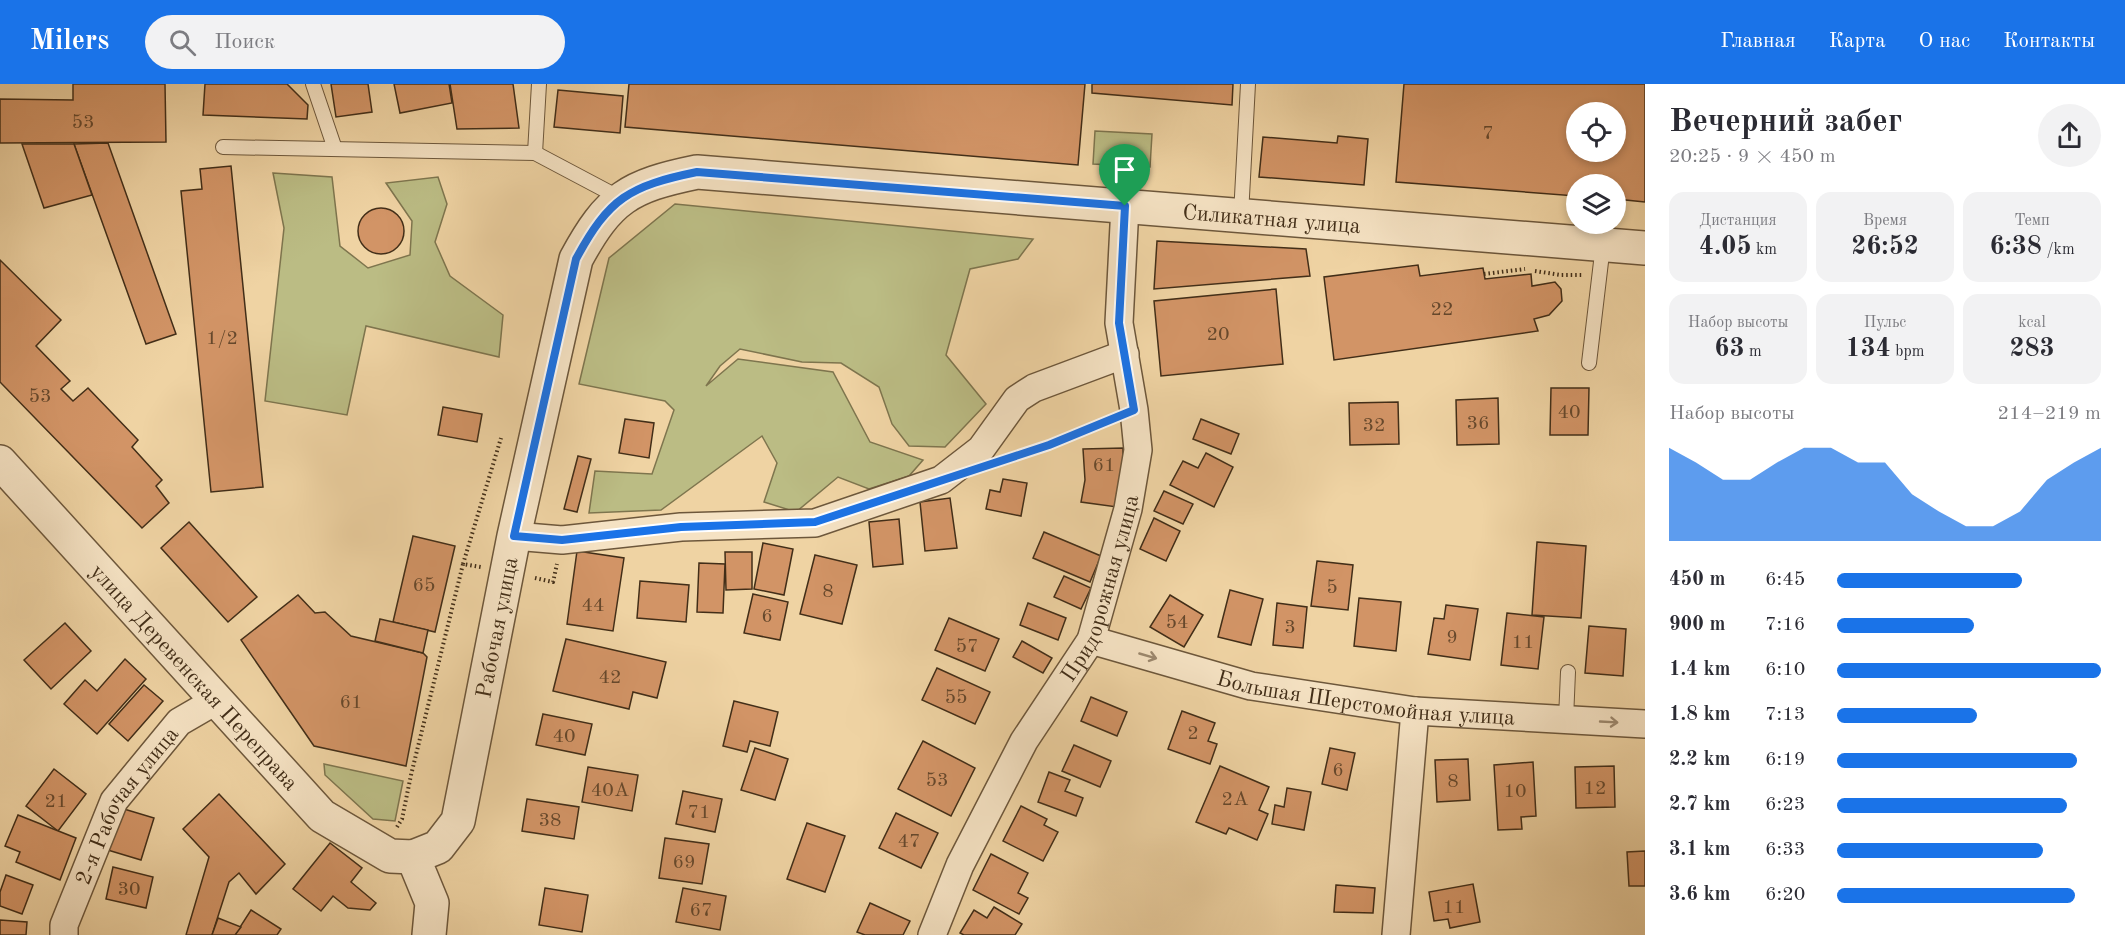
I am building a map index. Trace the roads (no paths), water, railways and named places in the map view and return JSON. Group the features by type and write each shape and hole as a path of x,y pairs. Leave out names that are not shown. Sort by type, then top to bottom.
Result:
{"street":[{"name":"Силикатная улица","path":"576,259 593,228 620,198 654,181 697,172 1645,248"},
{"name":"Придорожная улица","path":"932,935 960,865 1024,741 1091,640 1128,509 1138,450 1134,410 1119,323 1125,206"},
{"name":"Рабочая улица","path":"403,845 438,847 459,821 514,536 576,259"},
{"path":"514,536 562,540 681,527 815,522 941,480 981,448 1017,399 1034,388 1125,354"},
{"name":"улица Деревенская Переправа","path":"0,462 13,491 218,700 322,816 390,856 403,845"},
{"name":"Большая Шерстомойная улица","path":"1091,640 1251,686 1415,711 1645,724"},
{"name":"2-я Рабочая улица","path":"64,935 64,925 114,801 179,722 218,700"},
{"path":"1396,935 1415,711"},
{"path":"403,845 432,903 429,935"}],"lane":[{"path":"313,84 335,149"},
{"path":"535,153 539,84"},
{"path":"1240,215 1248,84"},
{"path":"223,147 535,153 620,198"},
{"path":"1589,363 1603,244"},
{"path":"1566,719 1568,672"}]}
